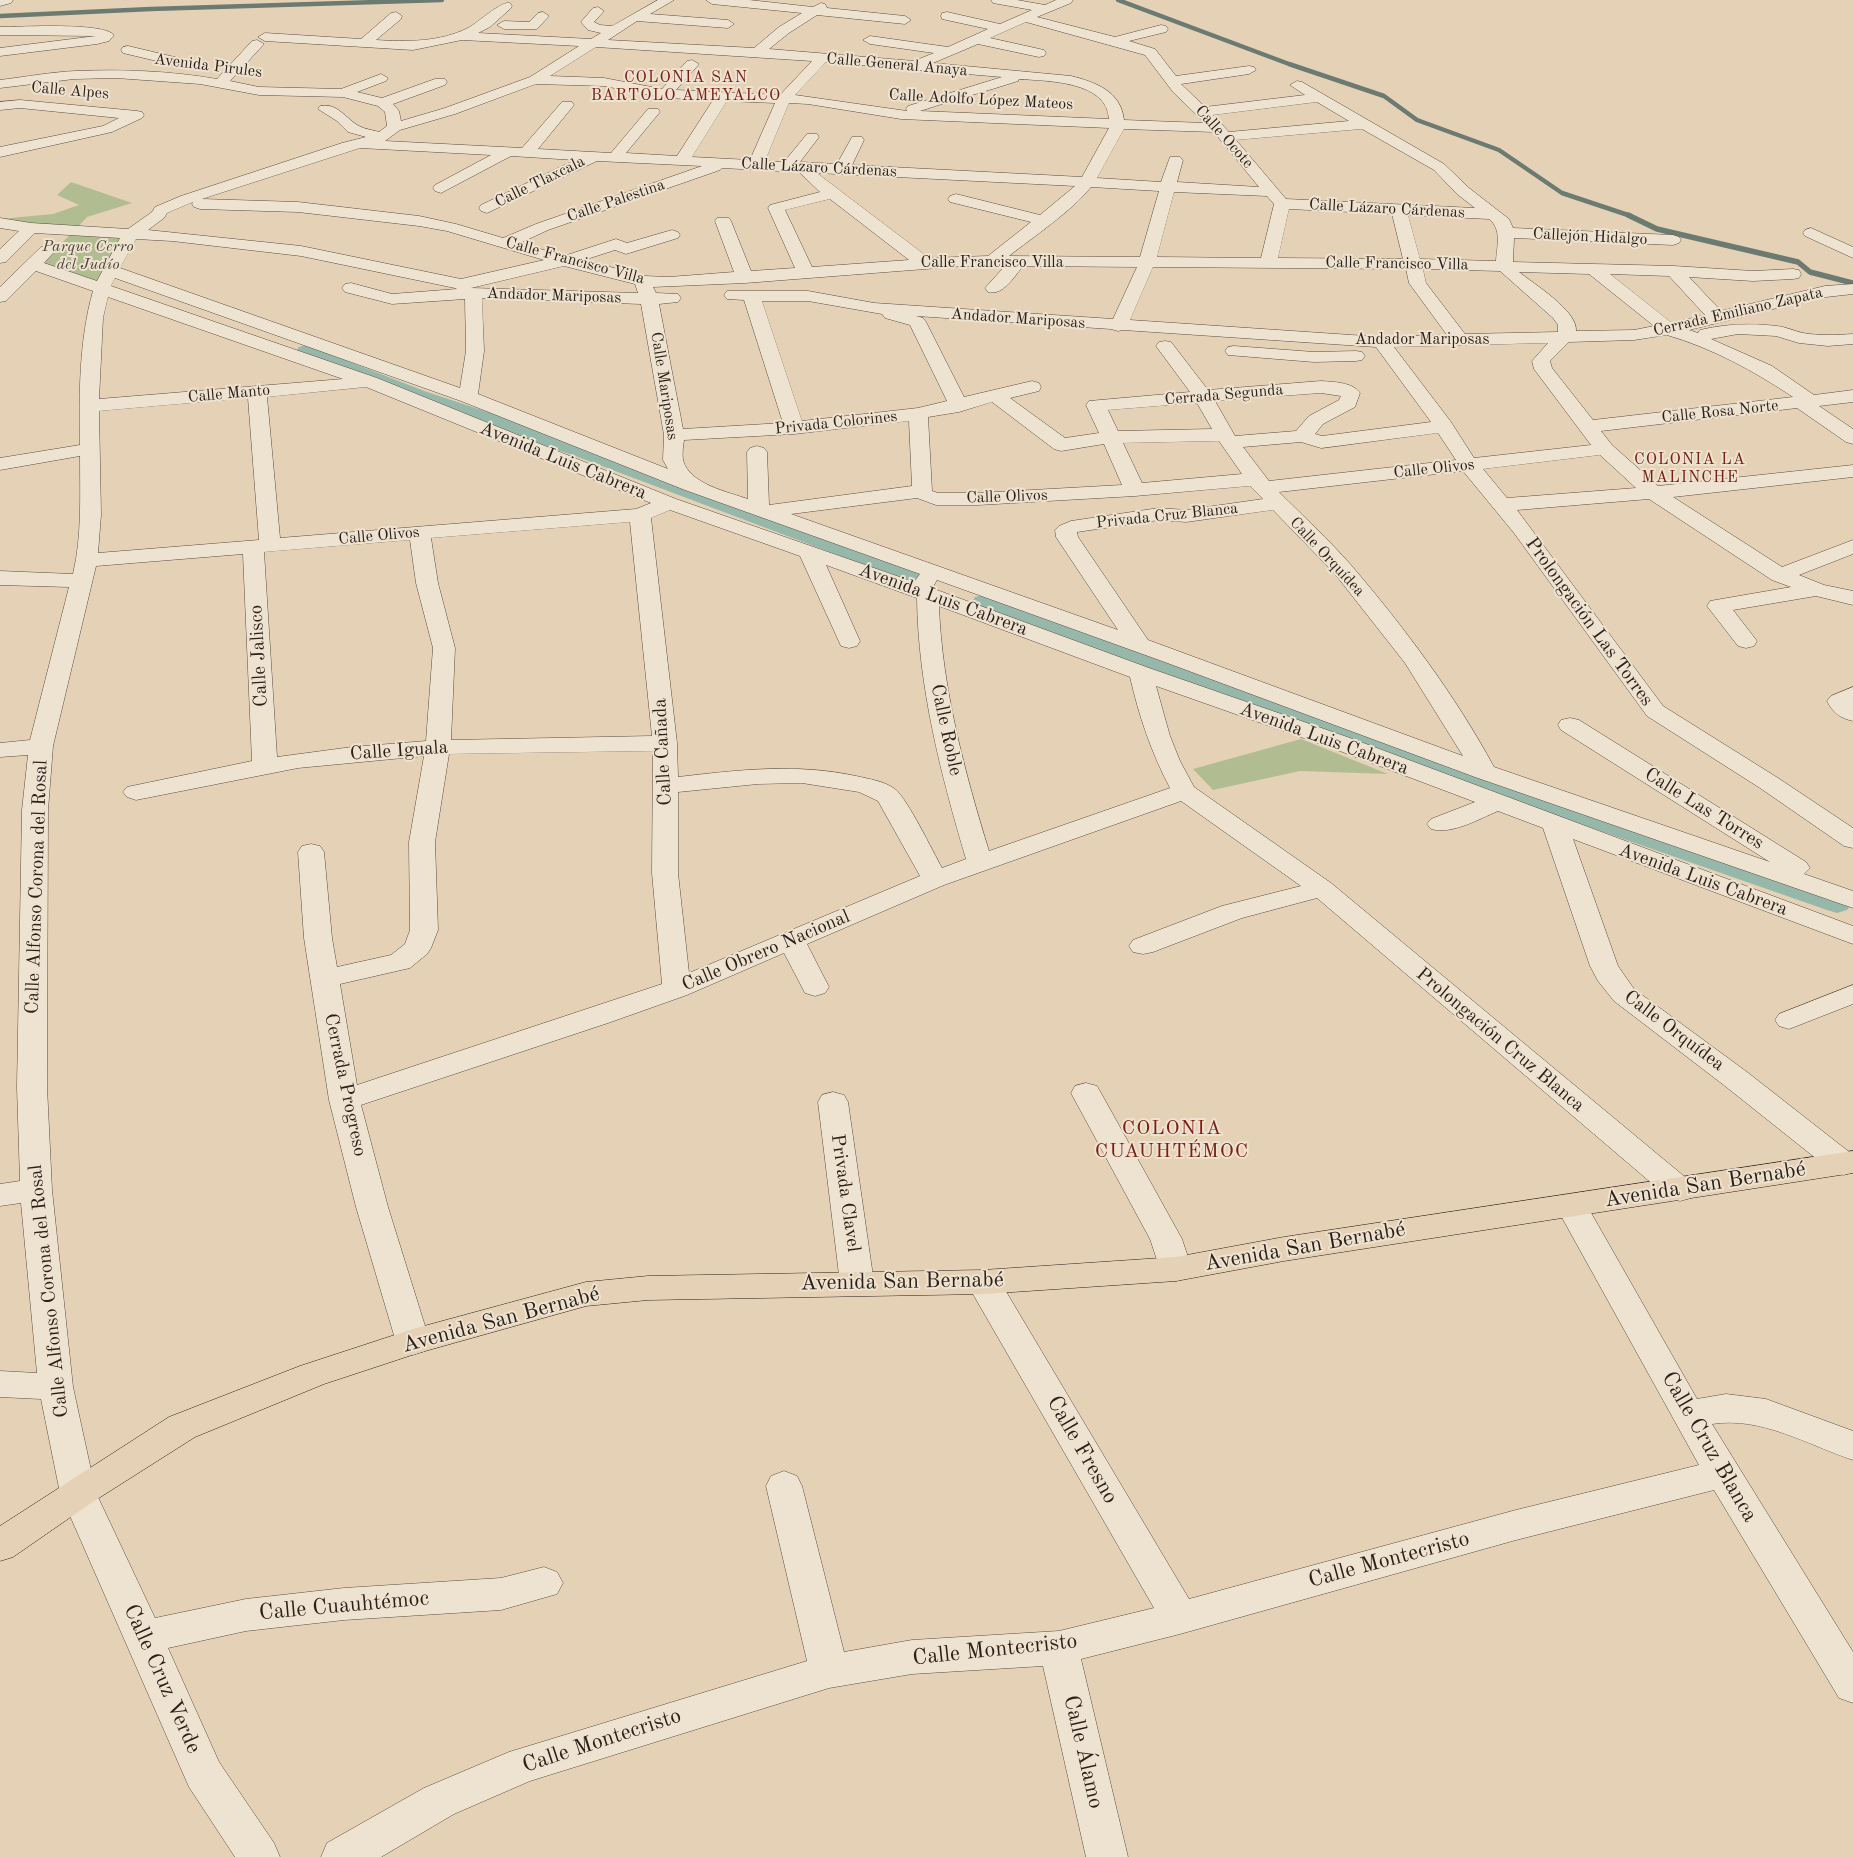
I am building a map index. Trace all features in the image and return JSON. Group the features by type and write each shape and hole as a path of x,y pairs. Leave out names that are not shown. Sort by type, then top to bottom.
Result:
{"main road":[{"name":"Avenida San Bernabé","path":"0,1546 78,1493 182,1428 312,1375 413,1342 586,1294 648,1288 983,1282 1176,1269 1284,1249 1848,1163"}],"street":[{"path":"0,2 7,0"},
{"path":"535,80 635,17 668,0"},
{"path":"712,0 905,20"},
{"path":"757,52 784,30 830,0"},
{"path":"997,0 1045,9"},
{"path":"913,66 952,53 974,39 1068,0"},
{"path":"220,84 261,40 413,46 462,36 485,24 506,6"},
{"path":"598,11 587,22 589,25 594,28 616,30"},
{"path":"364,43 396,16"},
{"path":"485,24 532,26 543,16"},
{"path":"947,16 999,28 1016,34"},
{"path":"635,17 728,24"},
{"name":"Calle Ocote","path":"1024,18 1115,41 1150,52 1180,90 1221,132 1276,198"},
{"path":"277,27 378,32"},
{"name":"Calle Ocote","path":"1115,41 1161,29"},
{"path":"0,31 92,31 107,35 97,40 0,52"},
{"name":"Calle General Anaya","path":"462,36 757,52 1069,80 1088,85 1105,95 1114,104 1118,123"},
{"path":"974,39 1040,53"},
{"path":"870,40 952,53"},
{"path":"128,50 182,63"},
{"path":"127,74 156,57"},
{"path":"756,164 771,133 784,99 820,59"},
{"path":"665,94 692,64"},
{"path":"1180,90 1250,70"},
{"path":"625,86 634,73"},
{"name":"Avenida Pirules","path":"0,76 127,74 200,80 259,91 345,93 383,104"},
{"path":"900,115 919,106 973,92 1023,75"},
{"path":"345,93 381,78"},
{"name":"Calle Adolfo López Mateos","path":"535,80 604,82 665,94 808,100 900,115 1118,123 1221,132 1364,124"},
{"name":"Calle Alfonso Corona del Rosal","path":"78,1493 56,1388 36,1190 32,1087 34,849 35,810 41,746 84,570 91,515 89,406 94,318 106,279 131,234 158,215 200,204 369,142 395,127 450,111 535,80"},
{"path":"383,104 440,82"},
{"path":"1297,85 1439,167 1463,191 1502,222 1506,233 1504,266 1514,279 1568,325 1563,338 1544,354 1541,361 1543,369 1605,449 1653,493 1780,575 1817,590 1853,598"},
{"path":"1233,89 1211,97 1180,90 1233,89"},
{"path":"51,107 82,94"},
{"path":"682,160 722,97"},
{"path":"1203,112 1318,98"},
{"name":"Calle Alpes","path":"0,106 20,104 137,115 107,129 0,152"},
{"path":"383,104 392,111 395,127"},
{"path":"526,153 567,105"},
{"path":"325,109 342,118 353,130 369,142"},
{"path":"614,158 653,112"},
{"path":"991,262 1045,221 1088,182 1115,133 1118,123"},
{"path":"812,137 796,166 924,263"},
{"path":"842,169 856,140"},
{"name":"Calle Alfonso Corona del Rosal","path":"158,215 161,210 187,199 369,142"},
{"name":"Calle Lázaro Cárdenas","path":"369,142 593,157 682,160 1167,187 1399,210 1492,214"},
{"path":"441,188 508,152"},
{"name":"Calle Tlaxcala","path":"505,214 486,208 593,157"},
{"path":"1122,334 1147,263 1175,160"},
{"name":"Calle Palestina","path":"505,243 542,227 728,163"},
{"path":"806,273 776,208 834,193"},
{"path":"1268,263 1276,198"},
{"path":"956,199 1045,221"},
{"name":"Calle Francisco Villa","path":"200,204 298,207 385,217 450,228 564,261 590,266 643,281 748,286 806,273 924,263 991,262 1412,264 1674,271 1753,276 1793,274"},
{"path":"1399,210 1418,283 1461,340"},
{"name":"Calle Tlaxcala","path":"524,221 542,227"},
{"path":"723,221 748,286 794,428"},
{"path":"0,223 67,231 172,236 300,252 467,288"},
{"path":"0,258 31,228"},
{"path":"0,297 67,231"},
{"name":"Callejón Hidalgo","path":"1506,233 1673,240"},
{"path":"1811,233 1853,253"},
{"path":"351,288 392,299 467,288 564,261 616,244 626,249 672,235"},
{"path":"994,288 1018,262"},
{"name":"Avenida Luis Cabrera","path":"34,264 106,279 312,341 468,397 692,486 761,511 936,585 954,603 1141,674 1341,743 1853,936"},
{"path":"1593,269 1670,330 1690,336 1766,370 1853,438"},
{"path":"1674,271 1716,316"},
{"name":"Avenida Luis Cabrera","path":"106,279 287,354 370,382 669,503 809,552 936,585 981,589 1484,772 1845,897"},
{"name":"Calle Mariposas","path":"643,281 649,299 674,435 673,460 692,486"},
{"name":"Andador Mariposas","path":"714,296 748,286 874,308 1122,334"},
{"path":"467,288 475,351 468,397"},
{"name":"Andador Mariposas","path":"467,288 649,299 696,297"},
{"name":"Cerrada Emiliano Zapata","path":"1563,338 1634,335 1670,330 1716,316 1833,290 1853,289"},
{"name":"Andador Mariposas","path":"874,308 917,322 1122,334 1202,330 1386,349"},
{"path":"917,322 959,406"},
{"path":"1690,336 1738,329 1778,330 1799,338 1828,341 1853,339"},
{"name":"Calle Orquídea","path":"1202,330 1194,348 1155,345 1203,397 1227,439 1264,490 1336,562 1368,600 1414,660 1467,740 1484,772"},
{"path":"1634,335 1652,349"},
{"name":"Andador Mariposas","path":"1218,350 1314,357 1461,340 1563,338"},
{"path":"287,354 312,341"},
{"path":"1386,349 1444,426 1469,466"},
{"name":"Calle Manto","path":"89,406 370,382"},
{"name":"Cerrada Segunda","path":"1111,436 1096,405 1321,387 1338,388 1351,393 1348,403 1316,420 1302,436"},
{"name":"Privada Colorines","path":"674,435 794,428 918,414 1032,388"},
{"name":"Calle Jalisco","path":"256,392 265,766"},
{"path":"996,396 1061,445 1111,436 1227,439 1302,436 1321,442 1444,426"},
{"name":"Calle Rosa Norte","path":"1587,427 1807,403 1853,396"},
{"path":"756,452 761,511 922,490 918,414"},
{"path":"1111,436 1135,490"},
{"path":"0,464 89,449"},
{"name":"Calle Olivos","path":"922,490 925,495 936,499 1135,490 1264,490 1605,449"},
{"name":"Prolongación Las Torres","path":"1469,466 1502,505 1655,711 1769,783 1853,840"},
{"path":"1502,505 1653,493 1853,471"},
{"name":"Privada Cruz Blanca","path":"1140,646 1067,537 1066,530 1071,527 1165,513 1174,516 1186,516 1264,490"},
{"name":"Calle Olivos","path":"0,578 84,570 261,546 640,515 669,503"},
{"name":"Calle Cañada","path":"640,515 665,743 665,872 677,989"},
{"path":"324,979 400,962 417,948 424,930 422,842 438,748 444,648 427,583 420,533"},
{"path":"1780,575 1853,546"},
{"path":"809,552 849,641"},
{"name":"Calle Roble","path":"936,585 931,653 939,700 966,819 980,863"},
{"path":"954,603 978,600 981,589"},
{"path":"1746,641 1718,606 1817,590"},
{"name":"Prolongación Cruz Blanca","path":"1141,674 1158,736 1168,761 1184,791 1322,889 1680,1190"},
{"name":"Calle Las Torres","path":"1570,725 1845,897"},
{"name":"Calle Iguala","path":"136,792 265,766 354,753 438,748 665,743"},
{"path":"0,750 41,746"},
{"path":"666,786 790,774 834,779 876,788 888,796 935,879"},
{"name":"Calle Obrero Nacional","path":"344,1100 598,1018 677,989 935,879 1184,791"},
{"path":"1440,824 1497,803"},
{"name":"Calle Orquídea","path":"1555,825 1604,966 1615,985 1630,1000 1848,1163"},
{"name":"Cerrada Progreso","path":"311,852 317,930 344,1100 372,1207 413,1342"},
{"path":"1143,946 1232,912 1322,889"},
{"path":"791,939 815,987"},
{"path":"1789,1020 1853,994"},
{"path":"1086,1093 1166,1239 1176,1269"},
{"name":"Privada Clavel","path":"833,1102 857,1284"},
{"path":"0,1195 36,1190"},
{"name":"Calle Cruz Blanca","path":"1572,1205 1688,1414 1780,1570 1853,1686"},
{"name":"Calle Fresno","path":"983,1282 1180,1618"},
{"path":"0,1384 56,1388"},
{"path":"1688,1414 1726,1408 1766,1413 1853,1446"},
{"name":"Calle Montecristo","path":"342,1857 439,1801 524,1765 829,1671 912,1658 1059,1648 1180,1618 1516,1525 1724,1473"},
{"path":"784,1486 829,1671"},
{"name":"Calle Cruz Verde","path":"78,1493 144,1636 204,1774 259,1857"},
{"name":"Calle Cuauhtémoc","path":"144,1636 255,1614 344,1604 501,1594 544,1583"},
{"name":"Calle Álamo","path":"1059,1648 1107,1857"}],"green space":[{"path":"71,182 132,203 87,217 77,228 37,226 0,219 53,214 79,205 57,195"},
{"name":"Parque Cerro del Judío","path":"72,233 125,236 98,284 41,263"},
{"path":"1301,739 1388,774 1300,771 1213,790 1193,769"}],"waterway":[{"path":"0,16 151,9 442,0"},
{"path":"1118,0 1289,64 1384,96 1417,120 1499,150 1562,193 1628,215"},
{"path":"1628,215 1657,229 1798,262 1810,272 1853,283"},
{"path":"306,351 420,396 586,452 917,577"},
{"path":"984,602 1300,717 1837,904"}],"district":[{"name":"COLONIA SAN BARTOLO AMEYALCO","path":"686,87"},
{"name":"COLONIA LA MALINCHE","path":"1690,469"},
{"name":"COLONIA CUAUHTÉMOC","path":"1172,1140"}]}
